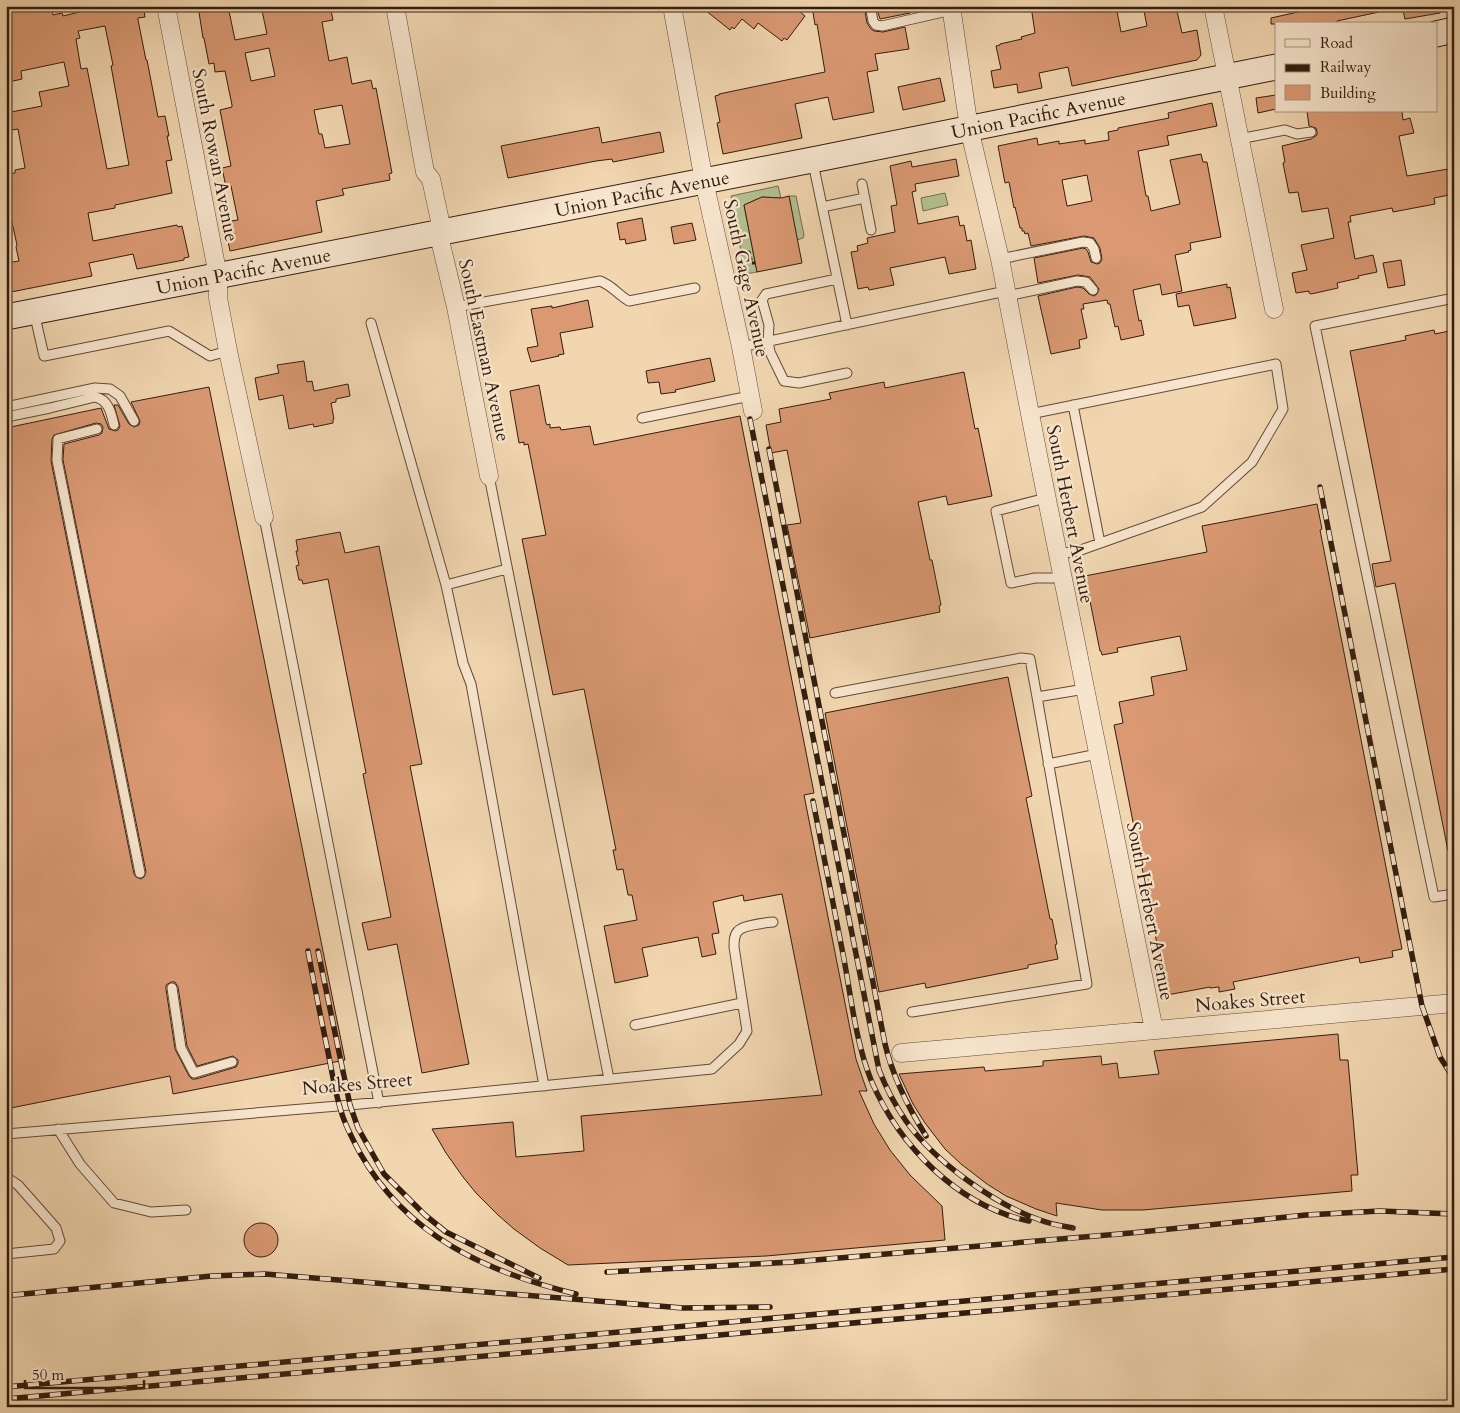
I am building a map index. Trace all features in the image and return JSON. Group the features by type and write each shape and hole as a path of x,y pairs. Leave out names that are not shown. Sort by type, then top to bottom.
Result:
{"street":[{"name":"South Rowan Avenue","path":"166,6 218,276 218,298 228,352 264,517"},
{"name":"South Eastman Avenue","path":"395,6 425,172 422,180 431,223 438,232 456,308 488,476"},
{"name":"South Gage Avenue","path":"672,6 704,181 752,404"},
{"path":"1213,6 1274,309"},
{"name":"South Herbert Avenue","path":"951,8 969,128 1000,258 1046,498 1154,1030"},
{"path":"1438,34 1454,30"},
{"name":"Union Pacific Avenue","path":"6,317 812,160 1275,67"},
{"name":"Noakes Street","path":"901,1053 1454,1003"}],"lane":[{"path":"871,10 873,21 876,25 882,26 951,8"},
{"path":"1240,138 1285,130 1297,134 1311,132"},
{"path":"812,160 847,325"},
{"path":"862,184 872,230"},
{"path":"822,206 866,198"},
{"path":"1000,258 1083,242 1090,243 1096,258"},
{"path":"838,279 766,294 762,300 769,325 768,342 770,352 784,381 799,383 847,373"},
{"path":"456,308 600,282 610,286 629,301 695,288"},
{"path":"741,347 1007,294 1077,282 1086,282 1093,290"},
{"path":"1454,298 1315,326 1434,897 1454,894"},
{"path":"34,312 44,356 169,331 210,356 228,352"},
{"path":"371,323 446,585 463,663 471,684 544,1086"},
{"path":"1030,414 1276,364 1283,409 1252,462 1202,507 1078,551 1058,554"},
{"path":"6,407 95,388 110,389 120,396 134,421"},
{"path":"6,417 95,397 101,398 107,403 114,425"},
{"path":"642,418 752,404"},
{"path":"1073,405 1100,543"},
{"path":"97,429 58,439 57,460 140,873"},
{"path":"488,476 609,1079"},
{"path":"1046,498 996,511 1011,583 1035,578 1062,578"},
{"path":"264,517 380,1103"},
{"path":"446,585 507,569"},
{"path":"835,693 1021,658 1030,659 1087,984 912,1012"},
{"path":"1037,697 1085,689"},
{"path":"1048,764 1098,754"},
{"path":"635,1025 742,1003 734,937 742,928 773,922"},
{"path":"172,988 181,1048 194,1074 232,1062"},
{"name":"Noakes Street","path":"6,1134 380,1103 712,1069 739,1044 746,1030 742,1003"},
{"path":"58,1129 80,1164 114,1203 151,1212 186,1210"},
{"path":"6,1177 18,1185 56,1228 60,1241 54,1249 6,1254"}],"path":[{"path":"742,253 749,252 752,263 755,263"}],"green space":[{"path":"778,186 781,198 762,197 744,205 757,272 745,274 731,196"},
{"path":"945,193 948,205 923,211 921,198"},
{"path":"789,196 796,196 804,235 803,238 797,240"}],"building":[{"path":"6,6 51,6 53,15 62,13 63,16 104,6 143,6 145,17 138,18 138,20 158,117 165,116 169,136 167,136 172,160 166,161 172,193 115,205 115,208 88,213 93,241 177,225 178,227 182,226 189,257 184,258 184,260 137,269 133,254 89,263 92,276 6,293 6,263 19,261 6,195 6,175 15,173 15,170 25,168 18,129 6,131 6,113 42,106 39,92 69,86 64,62 21,71 22,79 9,82 6,70","holes":["105,26 113,65 111,66 129,165 107,169 87,68 81,69 76,39 80,38 78,31"]},
{"path":"198,6 228,6 235,40 267,34 261,6 330,6 333,20 322,22 329,61 347,57 352,84 371,80 373,89 376,88 392,173 389,174 390,180 342,189 344,195 316,201 322,232 230,251 224,222 238,220 231,186 226,187 222,168 231,166 220,110 232,107 232,105 225,71 215,72 214,63 209,64","holes":["269,48 275,76 251,81 245,53","342,105 350,144 325,148 322,134 319,134 314,110"]},
{"path":"700,6 793,6 805,16 787,40 784,38 782,41 758,23 754,29 742,19 734,29 732,27 730,30"},
{"path":"812,6 833,6 833,11 866,6 867,23 874,31 883,32 905,27 909,49 875,54 878,70 867,72 874,112 833,120 828,97 795,104 802,138 723,154 717,123 720,122 715,96 825,72"},
{"path":"876,6 909,6 910,13 880,19"},
{"path":"1031,6 1116,6 1121,32 1147,26 1143,6 1172,6 1172,12 1177,11 1182,33 1197,30 1201,55 1197,60 1072,86 1068,67 1039,73 1042,88 1018,93 1017,84 994,88 991,71 1001,69 996,46 1022,39 1021,37 1035,33"},
{"path":"1325,6 1379,6 1379,12 1337,22 1275,22 1275,24 1271,24 1271,18"},
{"path":"1402,6 1440,6 1440,13 1405,19"},
{"path":"940,78 945,101 903,110 898,87"},
{"path":"1275,95 1275,109 1258,113 1256,98"},
{"path":"1212,103 1217,126 1167,136 1169,145 1138,151 1146,196 1148,196 1151,211 1180,204 1170,160 1201,154 1203,162 1207,162 1221,237 1190,243 1191,250 1189,252 1175,255 1182,291 1162,295 1160,284 1133,290 1139,321 1141,320 1144,335 1121,340 1118,326 1115,327 1110,304 1108,304 1107,300 1083,304 1084,309 1081,309 1087,338 1079,340 1080,348 1051,354 1038,296 1077,287 1083,288 1094,296 1099,289 1090,277 1078,275 1038,283 1034,258 1083,248 1088,252 1091,262 1097,264 1102,259 1100,248 1094,238 1084,236 1031,246 1028,233 1025,234 1022,228 1020,228 1009,182 1005,183 998,146 1037,138 1038,145 1059,141 1059,144 1085,140 1085,144 1109,140 1108,132 1118,130 1118,128 1169,118 1168,113","holes":["1087,175 1092,201 1067,206 1062,180"]},
{"path":"1307,112 1402,112 1403,120 1410,118 1414,133 1399,136 1407,176 1454,168 1454,194 1434,198 1435,204 1393,212 1392,208 1350,216 1351,222 1348,222 1355,259 1373,255 1377,272 1337,283 1338,288 1311,294 1309,291 1296,293 1292,273 1307,270 1301,245 1334,238 1328,208 1302,212 1298,192 1289,193 1283,163 1285,162 1282,146 1311,139 1317,135 1316,128 1309,126"},
{"path":"599,127 602,143 660,132 664,152 613,162 612,159 596,161 508,178 501,146"},
{"path":"956,159 959,176 915,184 916,191 912,192 918,224 958,216 960,226 964,225 967,241 971,240 976,269 949,274 945,257 890,268 894,285 869,290 868,287 858,289 851,252 858,251 857,246 868,243 867,238 895,232 891,206 897,205 890,166 911,161 912,167"},
{"path":"789,196 802,263 757,272 744,205 762,197 781,198"},
{"path":"642,218 646,240 626,244 625,239 620,240 617,223"},
{"path":"692,223 696,240 674,244 671,227"},
{"path":"1401,260 1405,285 1388,288 1383,263"},
{"path":"1227,284 1227,288 1230,287 1236,318 1194,326 1189,305 1178,307 1176,294"},
{"path":"588,300 593,327 560,333 564,354 531,362 527,348 538,346 531,309 552,306 552,308"},
{"path":"1434,330 1435,334 1454,330 1454,850 1448,851 1395,583 1376,587 1372,564 1391,561 1350,351 1406,340 1405,336"},
{"path":"710,358 715,381 675,390 676,392 661,394 659,382 648,383 646,371"},
{"path":"304,361 307,382 312,381 314,391 348,384 350,396 336,399 336,402 331,403 333,423 314,427 313,424 289,429 283,395 259,400 255,378 279,373 277,365"},
{"path":"964,372 975,429 978,428 992,496 948,505 946,496 918,502 941,605 939,606 940,612 810,638 787,525 801,523 787,450 771,453 766,425 781,422 779,409 831,399 829,393 884,382 885,388"},
{"path":"539,385 547,425 550,424 550,428 560,427 561,430 590,426 594,445 740,416 814,793 804,795 856,1059 867,1091 859,1091 874,1124 890,1150 910,1175 942,1206 945,1240 766,1256 568,1265 514,1229 476,1193 446,1153 432,1129 513,1122 516,1157 584,1151 581,1116 822,1095 782,894 744,901 743,895 713,902 719,933 712,934 716,954 702,957 698,937 642,948 648,976 615,983 604,926 637,920 632,895 628,895 623,869 617,870 613,850 616,850 584,689 553,695 522,539 546,535 528,444 524,445 524,442 519,443 510,391"},
{"path":"209,387 345,1060 173,1094 170,1076 6,1109 6,428 101,408 109,429 115,431 120,426 114,405 118,405 129,424 134,427 139,425 140,421 131,402","holes":["96,423 101,424 103,427 102,433 64,444 63,460 146,872 141,879 134,874 51,461 52,439 54,435","175,982 178,987 187,1046 197,1066 233,1056 238,1060 236,1067 196,1079 192,1079 189,1076 175,1049 166,989 166,985"]},
{"path":"1317,504 1322,529 1320,530 1402,949 1392,951 1393,957 1360,963 1359,957 1233,982 1235,989 1219,992 1219,987 1210,987 1167,995 1114,725 1123,723 1119,702 1154,695 1151,677 1187,670 1180,636 1117,648 1118,652 1102,655 1085,576 1207,552 1202,526"},
{"path":"340,532 345,553 379,546 422,764 410,766 469,1064 422,1073 397,944 368,950 362,923 391,917 363,774 366,773 328,579 303,584 302,580 299,580 296,566 299,565 296,540"},
{"path":"1008,677 1032,796 1026,798 1050,919 1052,919 1057,944 1055,945 1058,959 1028,965 1028,968 926,988 925,983 879,992 825,713"},
{"path":"1338,1034 1340,1060 1348,1060 1358,1175 1351,1175 1352,1191 1143,1210 1102,1210 1056,1203 1057,1216 1006,1196 961,1164 945,1149 925,1123 913,1104 899,1074 984,1067 985,1071 1043,1066 1043,1061 1101,1056 1102,1065 1117,1063 1119,1078 1159,1074 1154,1051"},
{"path":"261,1223 273,1228 278,1240 273,1252 261,1257 249,1252 244,1240 249,1228"}],"railway":[{"path":"750,419 879,1070 891,1096 906,1121 932,1151 966,1180 1022,1213 1048,1223 1073,1228"},
{"path":"769,449 885,1044 892,1069 902,1092 926,1136"},
{"path":"1320,487 1422,1006 1440,1057 1454,1079"},
{"path":"813,801 857,1033 871,1080 883,1104 915,1150 934,1170 955,1187 978,1202 1003,1213 1029,1221"},
{"path":"308,951 341,1111 360,1153 379,1182 401,1207 425,1228 480,1262 543,1285 576,1294"},
{"path":"318,951 350,1105 358,1128 384,1174 425,1215 446,1232 539,1278"},
{"path":"607,1272 792,1262 1131,1233 1306,1215 1380,1211 1454,1214"},
{"path":"6,1387 1454,1257"},
{"path":"6,1399 1454,1269"},
{"path":"13,1295 212,1276 265,1274 683,1308 770,1307"}]}
